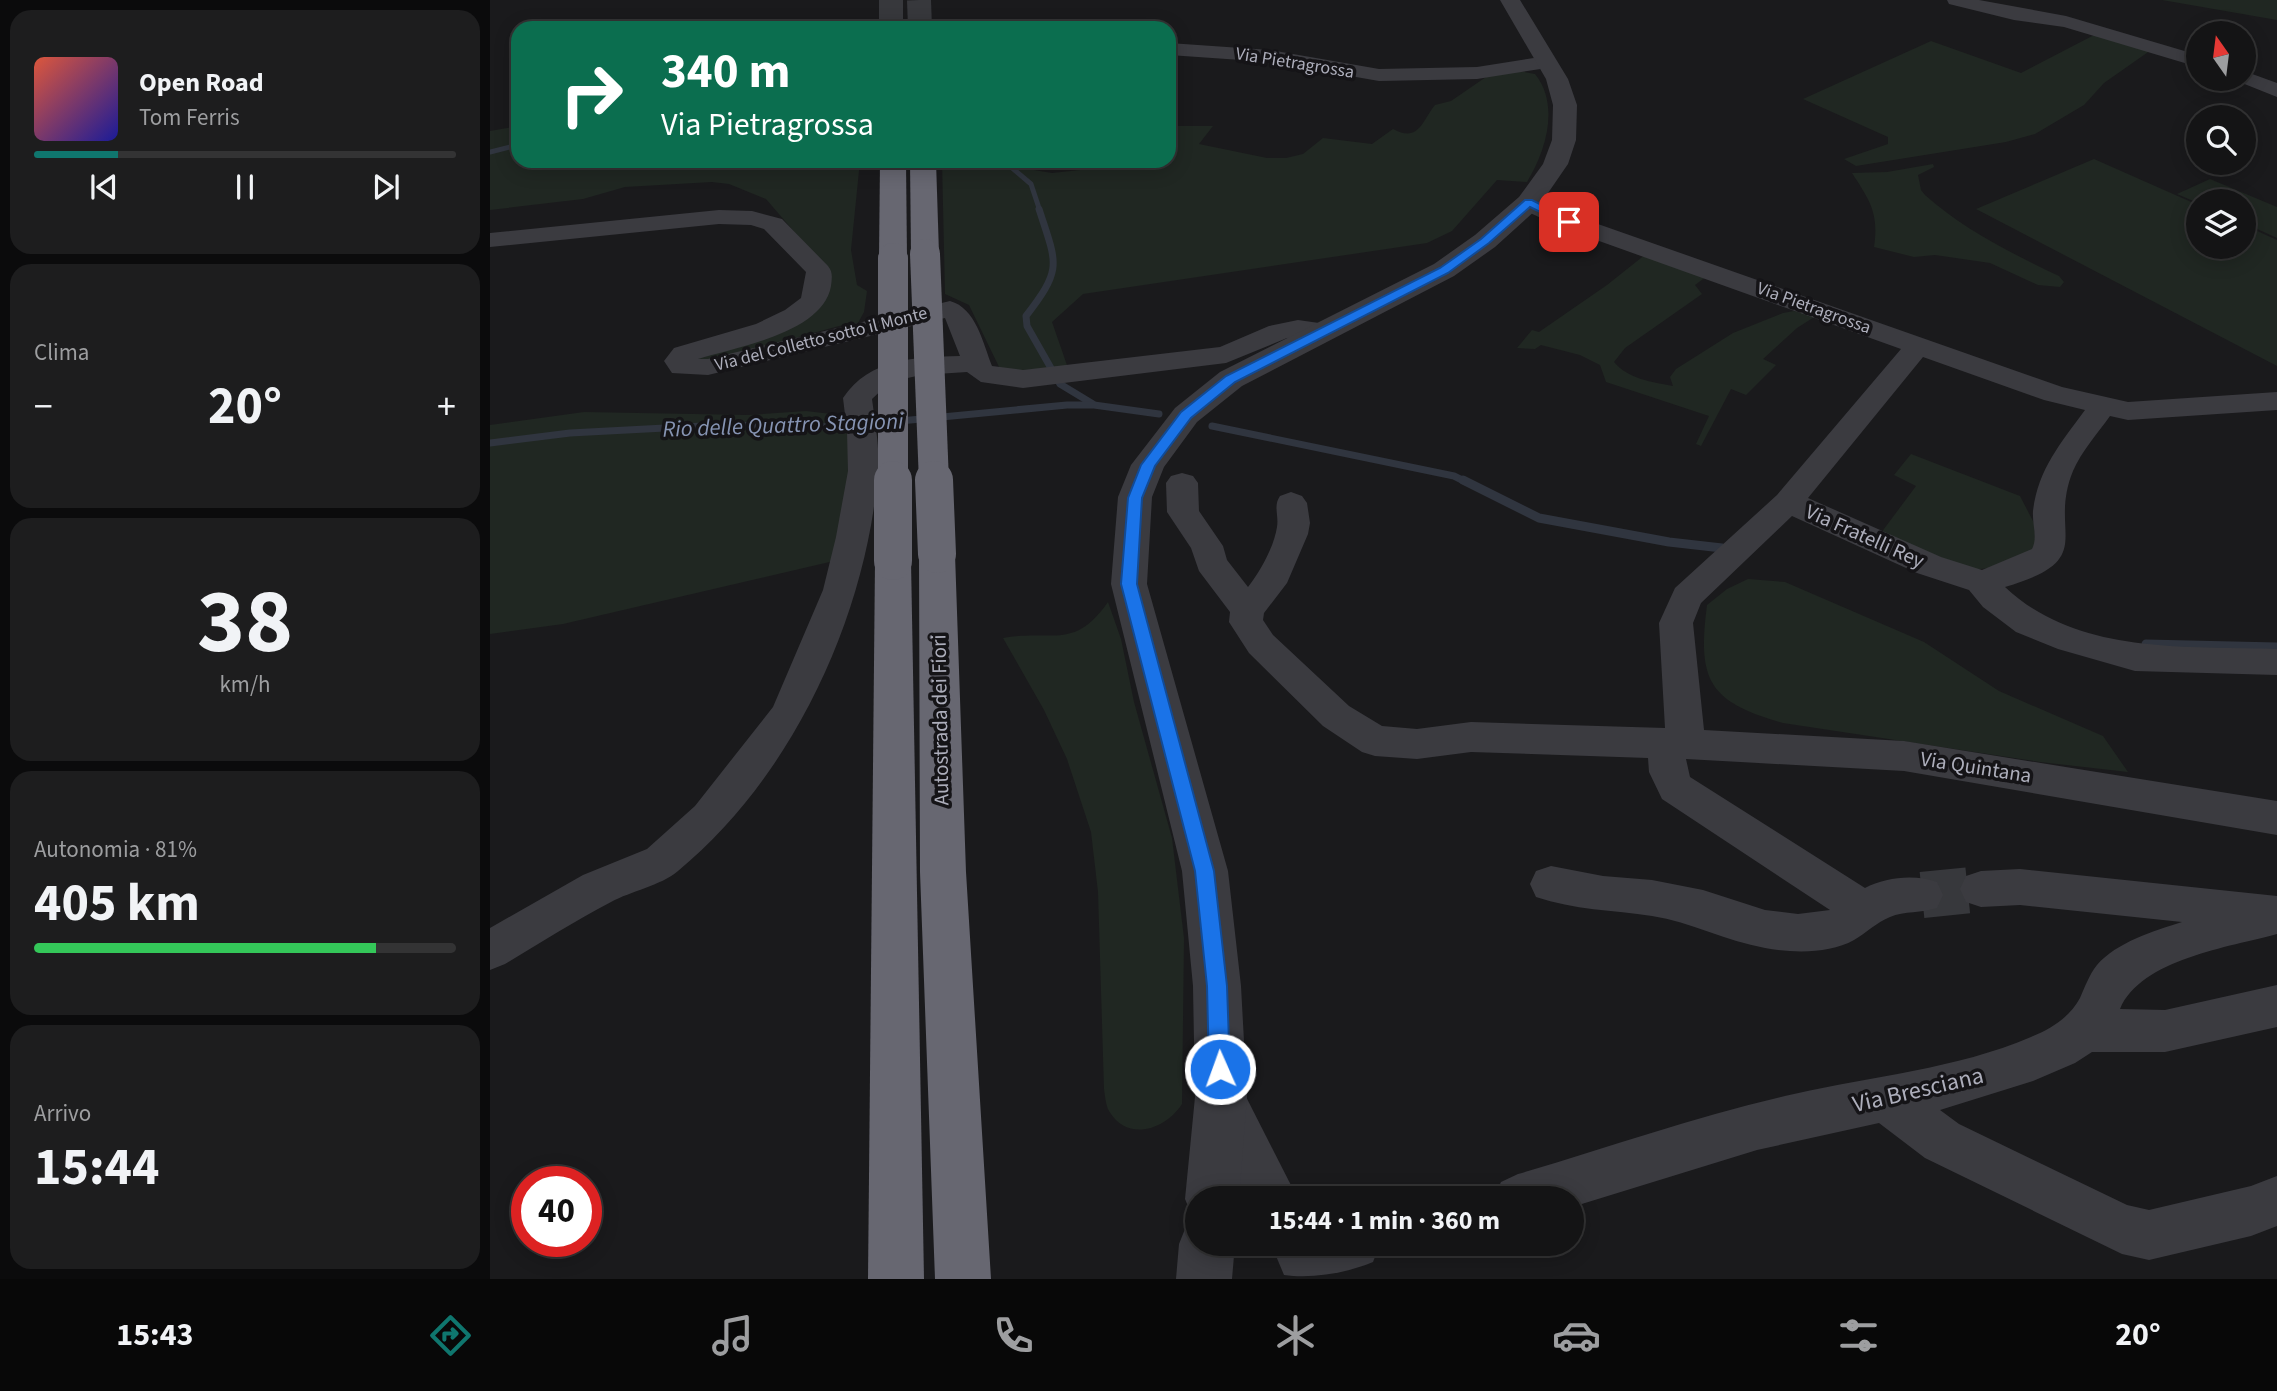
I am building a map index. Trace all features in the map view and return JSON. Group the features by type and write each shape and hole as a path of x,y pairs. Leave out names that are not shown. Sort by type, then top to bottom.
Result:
{"highway":[{"path":"894,168 896,1279"},
{"name":"Autostrada dei Fiori","path":"923,168 937,554 943,872 963,1279"}],"street":[{"path":"1213,1186 1221,1097 1217,986 1205,871 1129,584 1135,498 1148,465 1186,415 1231,379 1444,270 1485,241 1528,202 1555,164 1564,140 1565,105 1557,79 1510,0"},
{"path":"1956,0 2014,14 2066,22 2186,57"},
{"name":"Via Pietragrossa","path":"1176,49 1270,56 1379,75 1477,73 1547,62"},
{"path":"2256,82 2277,91"},
{"name":"Via Pietragrossa","path":"1528,202 1569,222 1810,305 1917,347 2042,390 2102,406 2128,411 2277,401"},
{"name":"Via del Colletto sotto il Monte","path":"490,240 719,217 752,218 773,224 818,271 818,289 809,306 779,324 684,354 678,361 682,367 708,366 950,309 957,314 975,365"},
{"path":"490,950 598,888 661,861 709,818 788,714 840,590 863,471 862,431 857,398 874,379 904,370 951,362 975,365 980,371 991,376 1023,379 1226,355 1279,332 1298,328 1323,331"},
{"path":"1788,502 1917,347"},
{"path":"2102,406 2058,470 2049,512 2050,544 2044,556 2009,574 1981,582 1995,598 2028,623 2070,640 2134,658 2277,662"},
{"path":"1182,484 1183,512 1207,546 1211,563 1247,610 1247,622 1261,644 1336,716 1375,741 1417,744 1471,737 1672,743"},
{"name":"Via Fratelli Rey","path":"1866,911 1676,788 1668,777 1666,764 1672,743 1685,731 1676,623 1686,597 1788,502 1929,565 1981,582"},
{"path":"1247,610 1270,583 1287,547 1294,523 1291,503"},
{"name":"Via Quintana","path":"1672,743 1904,756 2277,818"},
{"path":"1550,884 1675,903 1765,929 1798,933 1837,928 1883,899 1922,895"},
{"path":"1981,889 2020,887 2277,914"},
{"path":"2085,1030 2095,1016 2103,992 2118,975 2144,957 2176,944 2277,914"},
{"path":"2085,1030 2165,1031 2277,1006"},
{"name":"Via Bresciana","path":"1559,1186 1683,1147 1793,1118 1976,1077 2032,1060 2061,1046 2085,1030"},
{"path":"1221,1097 1266,1186"},
{"path":"1885,1099 1942,1141 2081,1212 2122,1229 2149,1235 2251,1211 2277,1201"},
{"path":"1204,1279 1206,1256"}],"shaded area":[{"path":"2162,0 2277,0 2277,20"},
{"path":"2096,34 2151,50 2104,83 2084,105 2035,134 2006,142 1856,166 1844,159 1888,144 1888,137 1803,99 1931,41 2021,73"},
{"path":"1519,71 1535,74 1543,86 1548,114 1548,128 1540,156 1527,182 1497,180 1452,231 1427,243 1083,294 1052,322 1068,368 1001,371 969,305 945,294 942,168 1031,168 1052,173 1093,168 1176,168 1176,126 1213,126 1199,144 1267,158 1303,154 1323,138 1372,144 1393,129 1402,133 1414,132 1435,105 1451,101 1486,77"},
{"path":"511,127 511,168 859,168 851,250 857,285 867,291 864,312 858,323 718,359 694,360 821,305 797,235 766,199 729,184 712,182 625,187 583,199 490,210 490,131"},
{"path":"2094,159 2186,200 2186,259 2256,259 2256,230 2277,240 2277,366 1976,209"},
{"path":"1933,164 1934,167 1918,175 1921,190 1925,195 1972,230 2059,276 2064,282 2060,287 2038,285 1990,263 1935,255 1914,257 1874,247 1875,225 1872,208 1852,173 1887,172"},
{"path":"2210,179 2234,189 2188,189"},
{"path":"2186,190 2186,198 2177,194"},
{"path":"2256,198 2277,207 2277,238 2256,228"},
{"path":"1646,254 1707,276 1695,285 1702,294 1625,348 1614,362 1641,379 1673,386 1670,377 1676,369 1733,333 1783,313 1794,311 1819,314 1797,328 1763,359 1776,365 1746,395 1731,389 1701,446 1696,444 1709,416 1606,382 1600,365 1580,355 1541,345 1535,349 1517,348 1532,330 1539,332"},
{"path":"806,411 849,416 855,435 838,560 563,624 490,634 490,425 584,412 748,415"},
{"path":"1911,454 2020,496 2034,523 2037,550 1989,568 1972,570 1881,533 1916,486 1894,475"},
{"path":"1748,579 1785,582 1924,642 1999,691 2103,736 2128,772 2040,762 1783,723 1739,706 1714,685 1707,670 1704,631 1707,605 1727,589"},
{"path":"1108,602 1121,639 1134,702 1172,838 1184,938 1182,1104 1167,1120 1147,1129 1126,1127 1117,1121 1107,1106 1104,1089 1098,892 1091,832 1067,759 1044,710 1003,638 1073,633 1096,617"}],"waterway":[{"path":"490,152 511,147"},
{"path":"1012,168 1031,184 1040,211"},
{"path":"1039,209 1053,255 1053,266 1046,287 1026,316 1027,326 1060,384 1093,404"},
{"name":"Rio delle Quattro Stagioni","path":"490,443 570,433 722,425 837,427 1067,405 1094,405 1159,414"},
{"name":"Rio delle Quattro Stagioni","path":"1212,426 1454,476 1466,482"},
{"name":"Rio delle Quattro Stagioni","path":"1463,480 1539,518 1669,542 1722,548"},
{"name":"Rio delle Quattro Stagioni","path":"2146,644 2277,647"}],"tunnel":[{"path":"891,0 891,21"},
{"path":"919,0 920,21"},
{"path":"1922,895 1981,889"}],"route":[{"path":"1220,1069 1217,986 1205,871 1129,584 1135,498 1148,465 1186,415 1231,379 1444,270 1485,241 1528,202 1569,222"}]}
